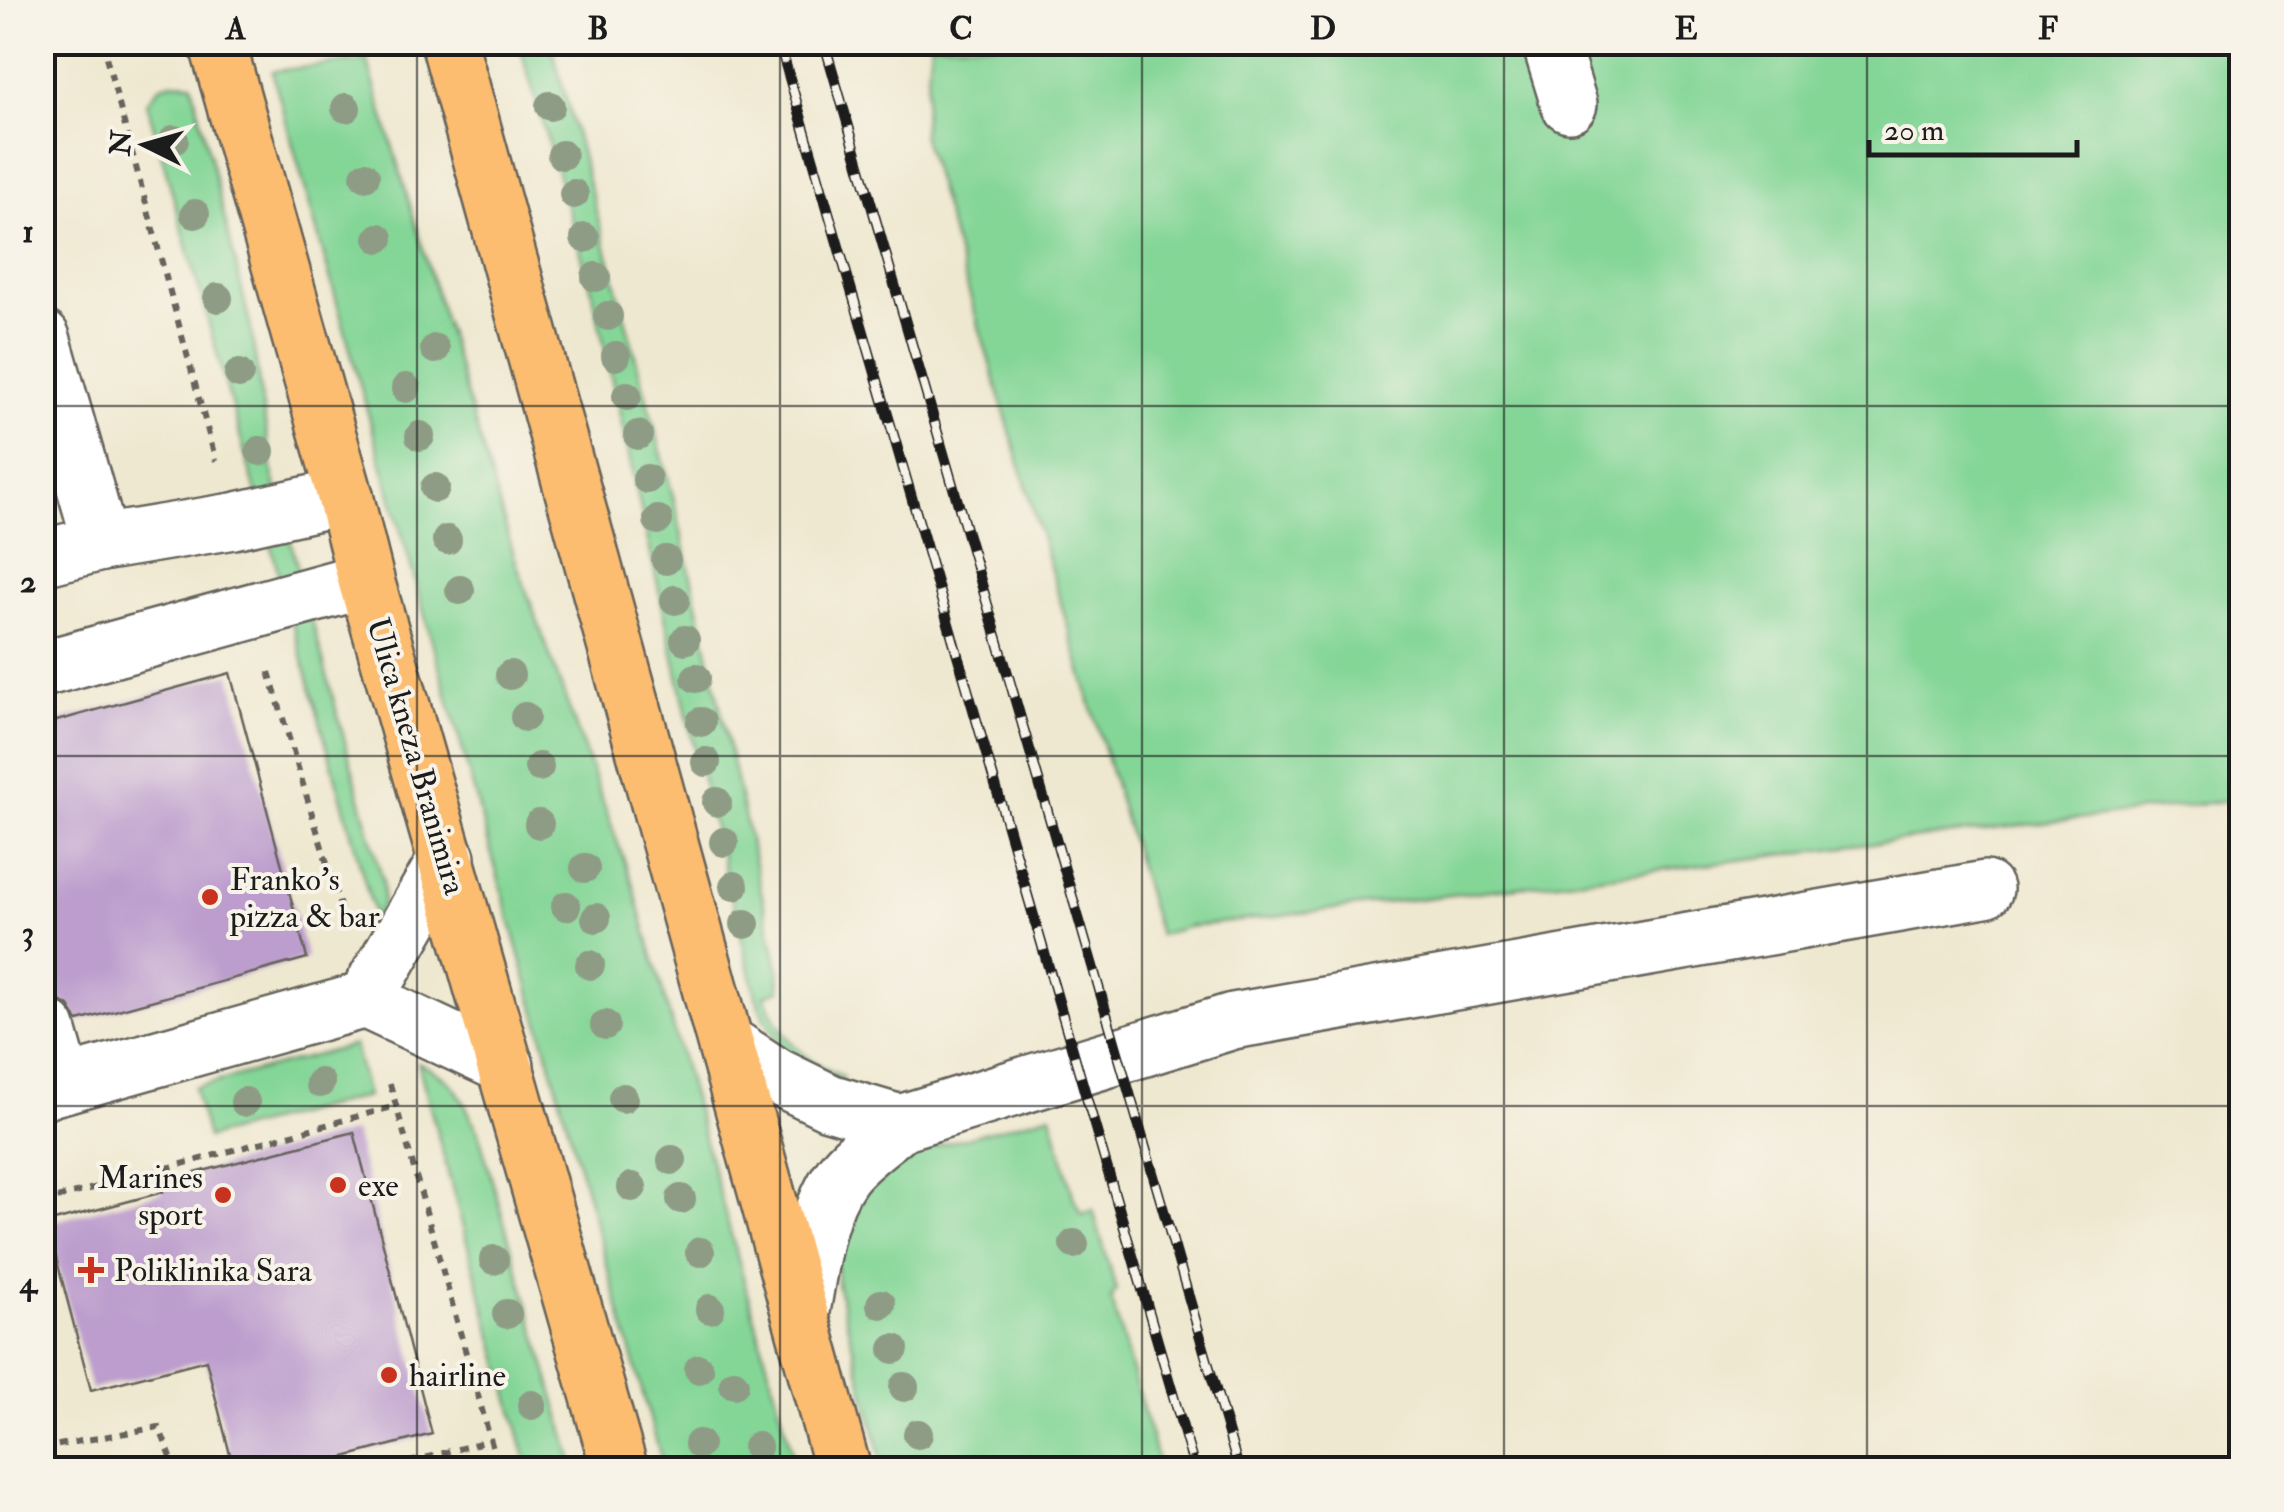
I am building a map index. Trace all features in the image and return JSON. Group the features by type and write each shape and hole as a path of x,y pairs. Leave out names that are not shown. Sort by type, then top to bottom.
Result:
{"main road":[{"name":"Ulica kneza Branimira","path":"217,42 620,1470"},
{"path":"449,42 843,1470"}],"street":[{"path":"1550,42 1569,104"},
{"path":"42,338 101,543"},
{"path":"42,558 346,496"},
{"path":"42,668 366,580"},
{"path":"365,1000 448,858"},
{"path":"801,1316 826,1206 843,1174 900,1123 1233,1021 1984,889"},
{"path":"48,1029 53,1088 365,1000 506,1066"},
{"path":"726,1043 776,1076 830,1102 900,1123"}],"path":[{"path":"102,42 233,522"},
{"path":"252,613 327,864"},
{"path":"42,1202 396,1106 499,1470"},
{"path":"42,1448 160,1427 176,1470"},
{"path":"380,1470 491,1440"}],"green space":[{"path":"519,43 551,43 674,500 779,972 780,990 765,995 785,1034 804,1054 842,1076 845,1085 789,1052 771,1030 756,996 694,747 592,291"},
{"path":"931,43 2241,43 2241,799 1188,927 1159,935 922,134"},
{"path":"367,60 516,562 632,882 797,1469 664,1469 272,71"},
{"path":"171,82 192,83 250,324 273,476 383,882 383,901 376,922 147,103 159,87"},
{"path":"354,1045 367,1096 207,1138 194,1088"},
{"path":"418,1063 450,1082 478,1131 575,1469 529,1469"},
{"path":"1051,1114 1074,1199 1082,1214 1093,1210 1116,1289 1111,1298 1160,1469 884,1469 837,1284 837,1249 846,1218 875,1173 901,1156"}],"building":[{"path":"230,673 307,958 78,1021 69,1006 56,999 42,999 42,725"},
{"path":"354,1132 432,1434 295,1470 234,1470 206,1360 91,1390 47,1223 163,1192 160,1182"}],"railway":[{"path":"779,42 1195,1470"},
{"path":"824,42 1239,1470"}],"place":[{"name":"Franko's pizza & bar","path":"210,897"},
{"name":"exe","path":"338,1185"},
{"name":"Marines sport","path":"223,1195"},
{"name":"Poliklinika Sara","path":"91,1270"},
{"name":"hairline","path":"389,1375"}]}
